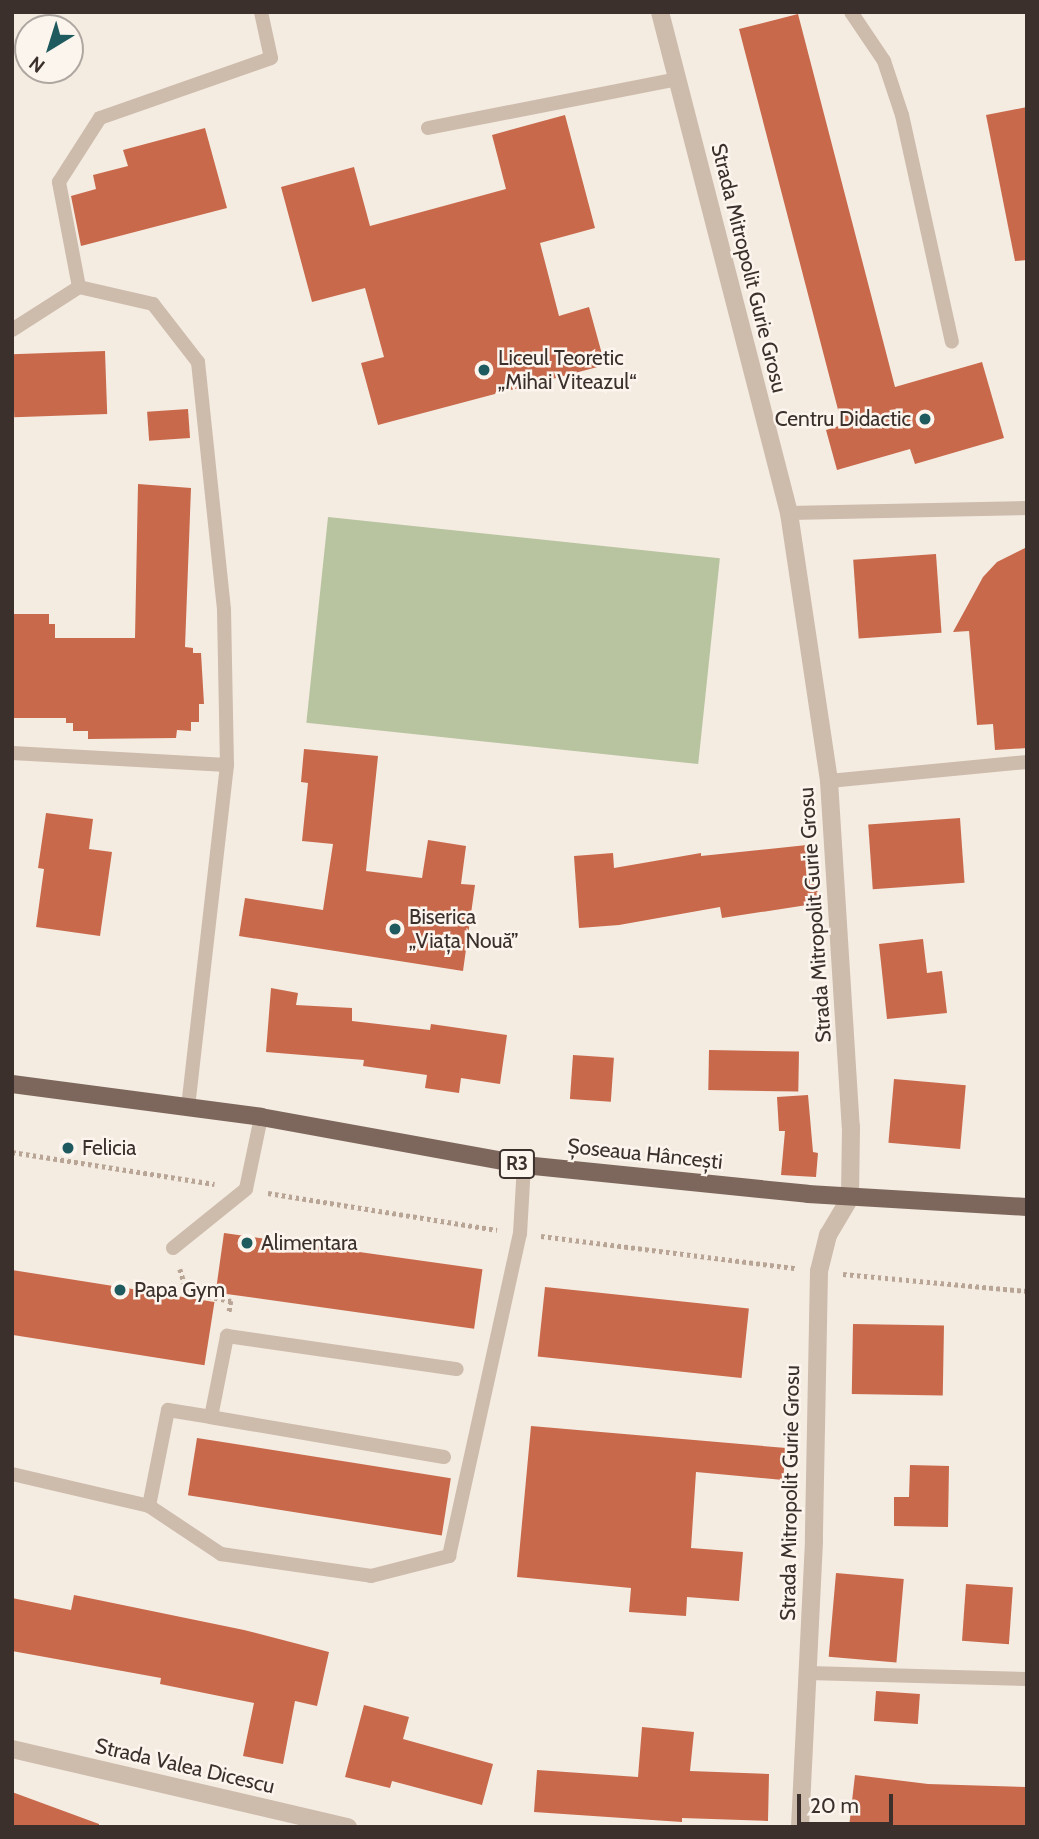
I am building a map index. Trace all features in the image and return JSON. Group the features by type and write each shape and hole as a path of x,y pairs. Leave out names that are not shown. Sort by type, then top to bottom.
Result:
{"main road":[{"name":"Șoseaua Hâncești","path":"12,1084 261,1117 524,1165 850,1198 1027,1207"}],"street":[{"name":"Strada Mitropolit Gurie Grosu","path":"660,12 789,513 829,781 851,1127 850,1198 828,1235 819,1271 814,1541 800,1827"},
{"name":"Strada Valea Dicescu","path":"12,1749 348,1827"}],"lane":[{"path":"79,287 59,182 100,118 271,58 261,12"},
{"path":"852,12 884,61 902,115 952,342"},
{"path":"428,128 677,79"},
{"path":"12,330 79,287 153,304 198,362 224,610 227,765 188,1107"},
{"path":"789,513 1027,508"},
{"path":"12,753 227,765"},
{"path":"829,781 1027,762"},
{"path":"173,1248 246,1189 261,1117"},
{"path":"12,1474 149,1506 221,1554 371,1576 449,1556 520,1234 524,1165"},
{"path":"211,1417 227,1336 457,1369"},
{"path":"149,1506 168,1410 444,1457"},
{"path":"808,1672 1027,1679"}],"path":[{"path":"173,1248 187,1292 230,1301 227,1336"}],"green space":[{"path":"328,517 720,558 698,764 306,723"}],"building":[{"path":"798,14 895,387 982,362 1004,438 915,464 910,449 837,470 826,430 842,425 739,29"},
{"path":"1027,107 1027,260 1015,261 986,115"},
{"path":"565,115 595,228 540,243 559,316 589,307 605,365 378,425 361,363 384,357 365,288 312,302 281,187 354,167 370,226 506,189 492,135"},
{"path":"205,128 227,208 81,246 71,196 96,189 93,175 128,166 123,150"},
{"path":"105,351 107,414 14,417 12,354"},
{"path":"188,409 190,438 149,441 147,412"},
{"path":"138,484 191,488 185,647 193,648 193,653 201,653 204,704 199,704 199,722 191,722 191,731 177,730 176,738 88,739 88,731 73,731 73,723 66,723 66,718 12,718 12,614 49,614 49,624 55,624 55,638 135,638"},
{"path":"1027,547 1027,748 995,750 993,724 977,725 969,631 953,632 983,577 997,562"},
{"path":"936,554 942,633 859,639 853,560"},
{"path":"304,749 378,756 366,871 422,878 428,840 466,846 461,884 475,885 463,971 239,936 245,898 323,910 333,844 302,841 308,783 301,782"},
{"path":"46,813 93,819 89,849 112,852 100,936 36,927 44,869 38,868"},
{"path":"960,818 965,883 873,889 868,824"},
{"path":"807,845 820,903 722,918 720,907 619,925 579,928 574,856 613,853 614,868 701,853 701,856"},
{"path":"923,939 927,973 942,971 947,1013 887,1019 879,944"},
{"path":"271,988 298,993 296,1005 352,1008 352,1021 430,1030 431,1024 507,1035 500,1084 461,1078 459,1093 425,1088 427,1075 363,1066 364,1060 266,1052"},
{"path":"709,1050 799,1052 798,1092 708,1090"},
{"path":"573,1055 614,1058 611,1102 570,1099"},
{"path":"894,1079 966,1085 960,1149 888,1143"},
{"path":"808,1095 813,1152 818,1153 816,1177 781,1175 785,1131 779,1131 777,1097"},
{"path":"224,1233 482,1269 474,1329 216,1292"},
{"path":"12,1270 214,1302 204,1365 12,1335"},
{"path":"545,1287 749,1308 742,1378 538,1357"},
{"path":"853,1324 944,1326 943,1396 852,1394"},
{"path":"531,1426 786,1448 783,1480 696,1472 691,1548 743,1552 739,1601 687,1597 686,1616 629,1612 631,1588 517,1577"},
{"path":"197,1438 451,1478 442,1535 188,1495"},
{"path":"910,1465 949,1466 948,1527 894,1526 894,1497 909,1497"},
{"path":"836,1573 904,1579 896,1663 829,1657"},
{"path":"966,1584 1013,1587 1009,1644 962,1641"},
{"path":"74,1595 244,1630 329,1652 317,1706 295,1701 283,1764 243,1756 254,1703 160,1684 161,1678 12,1651 12,1598 71,1610"},
{"path":"876,1691 920,1694 918,1724 874,1721"},
{"path":"364,1705 409,1717 403,1739 493,1764 482,1805 392,1781 390,1788 345,1777"},
{"path":"642,1727 694,1732 690,1771 769,1774 768,1821 682,1818 682,1822 534,1812 537,1770 638,1777"},
{"path":"855,1775 928,1784 1027,1787 1027,1827 849,1827"},
{"path":"12,1792 99,1824 99,1827 12,1827"}],"place":[{"name":"Liceul Teoretic „Mihai Viteazul“","path":"484,370"},
{"name":"Centru Didactic","path":"925,419"},
{"name":"Biserica „Viața Nouă”","path":"395,929"},
{"name":"Felicia","path":"68,1148"},
{"name":"Alimentara","path":"247,1243"},
{"name":"Papa Gym","path":"120,1290"}]}
